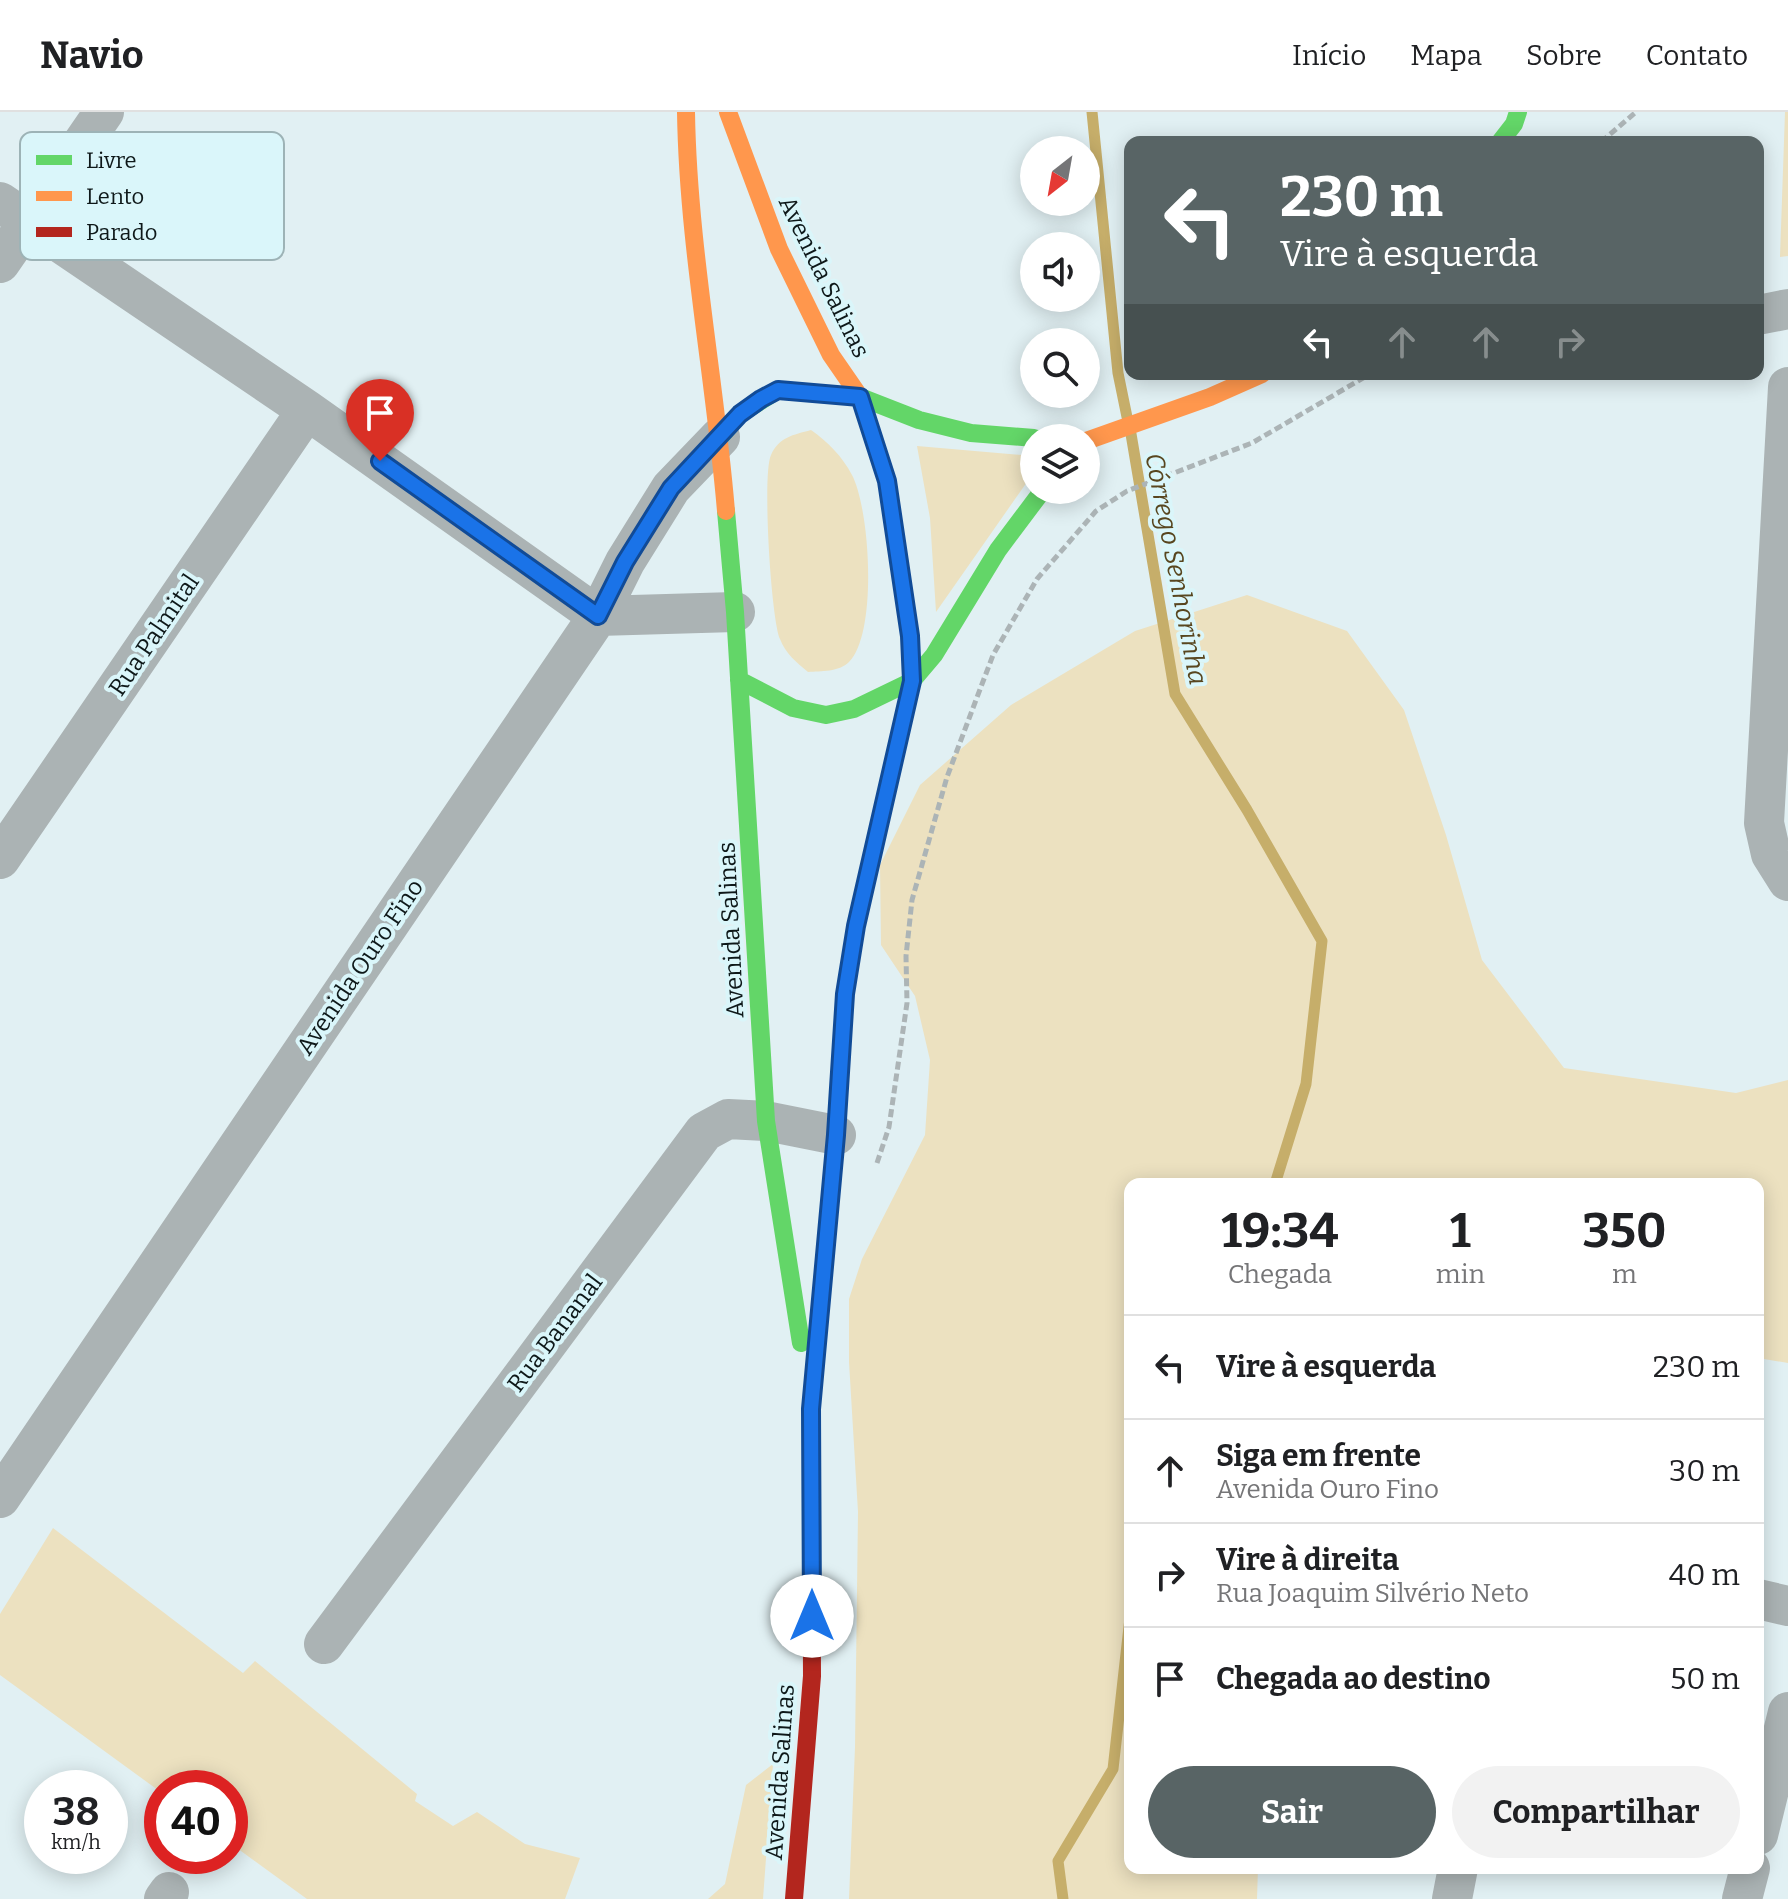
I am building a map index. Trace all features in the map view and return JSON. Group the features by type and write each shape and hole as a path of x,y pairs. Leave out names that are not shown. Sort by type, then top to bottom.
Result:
{"street":[{"path":"86,132 104,112"},
{"name":"Avenida Salinas","path":"686,112 687,173 720,437 735,612 766,1121 811,1409"},
{"name":"Avenida Salinas","path":"728,112 779,249 831,355 860,397 887,481 910,636 912,681 856,926 845,994 836,1135 811,1409 812,1676 794,1899"},
{"path":"1504,136 1516,118 1533,112"},
{"path":"0,263 14,212"},
{"path":"85,260 307,410 598,616 735,612"},
{"path":"1764,314 1788,309"},
{"path":"1100,436 1248,380"},
{"path":"1788,387 1764,823 1771,854 1788,881"},
{"path":"720,437 740,414 778,390 860,397 919,420 971,433 1020,437"},
{"name":"Rua Palmital","path":"0,859 307,410"},
{"name":"Avenida Ouro Fino","path":"0,1498 598,616 625,562 671,488 720,437"},
{"path":"739,680 793,708 826,715 854,709 912,681 934,655 998,550 1032,504"},
{"name":"Rua Bananal","path":"324,1644 704,1132 728,1119 766,1121 836,1135"},
{"path":"1764,1600 1788,1606"},
{"path":"1764,1810 1788,1712"},
{"path":"1452,1899 1457,1874"},
{"path":"1742,1899 1748,1874"}],"path":[{"path":"1608,136 1636,112"},
{"path":"874,1168 889,1127 907,1003 906,956 912,900 947,777 993,655 1037,579 1096,511 1127,491 1252,443 1360,380"}],"shaded area":[{"path":"1785,112 1788,112 1788,256 1780,257"},
{"path":"811,430 834,450 852,475 863,514 868,570 864,625 858,647 849,662 840,668 808,672 785,649 777,626 767,488 768,467 774,449 787,438"},
{"path":"917,446 1020,455 1020,492 936,612 930,518"},
{"path":"1247,595 1347,631 1404,710 1446,835 1482,960 1564,1068 1736,1093 1788,1080 1788,1363 1764,1359 1764,1178 1124,1178 1124,1874 1258,1874 1257,1899 849,1899 855,1747 858,1512 849,1362 849,1299 862,1259 925,1135 930,1060 915,996 881,945 880,865 920,785 1011,705 1135,631"},
{"path":"53,1528 243,1673 255,1661 417,1794 415,1801 453,1826 477,1812 525,1844 580,1858 565,1899 307,1899 248,1856 248,1770 144,1770 144,1780 0,1675 0,1614"},
{"path":"773,1764 763,1899 708,1899 725,1884 746,1785"}],"waterway":[{"name":"Córrego Senhorinha","path":"1092,112 1118,373 1127,417"},
{"name":"Córrego Senhorinha","path":"1131,434 1175,694 1247,810 1322,941 1306,1084 1277,1178"},
{"name":"Córrego Senhorinha","path":"1063,1899 1058,1861 1113,1769 1124,1671"}],"traffic: fast":[{"path":"1505,136 1518,112"},
{"path":"720,437 740,414 778,390 860,397 919,420 971,433 1020,437"},
{"path":"739,680 793,708 826,715 854,709 912,681 934,655 998,550 1032,504"},
{"path":"726,511 766,1121 801,1343"},
{"path":"811,1411 836,1135 845,994 856,926 912,681 905,600"}],"traffic: slow":[{"path":"686,112 697,262 726,511"},
{"path":"728,112 779,249 831,355 860,397 887,481 905,600"},
{"path":"1100,436 1248,380"}],"traffic: jam":[{"path":"794,1899 812,1676 811,1411"}],"route":[{"path":"380,461 598,616 625,562 671,488 740,414 778,390 860,397 887,481 910,636 912,681 856,926 845,994 836,1135 811,1409 812,1616"}]}
